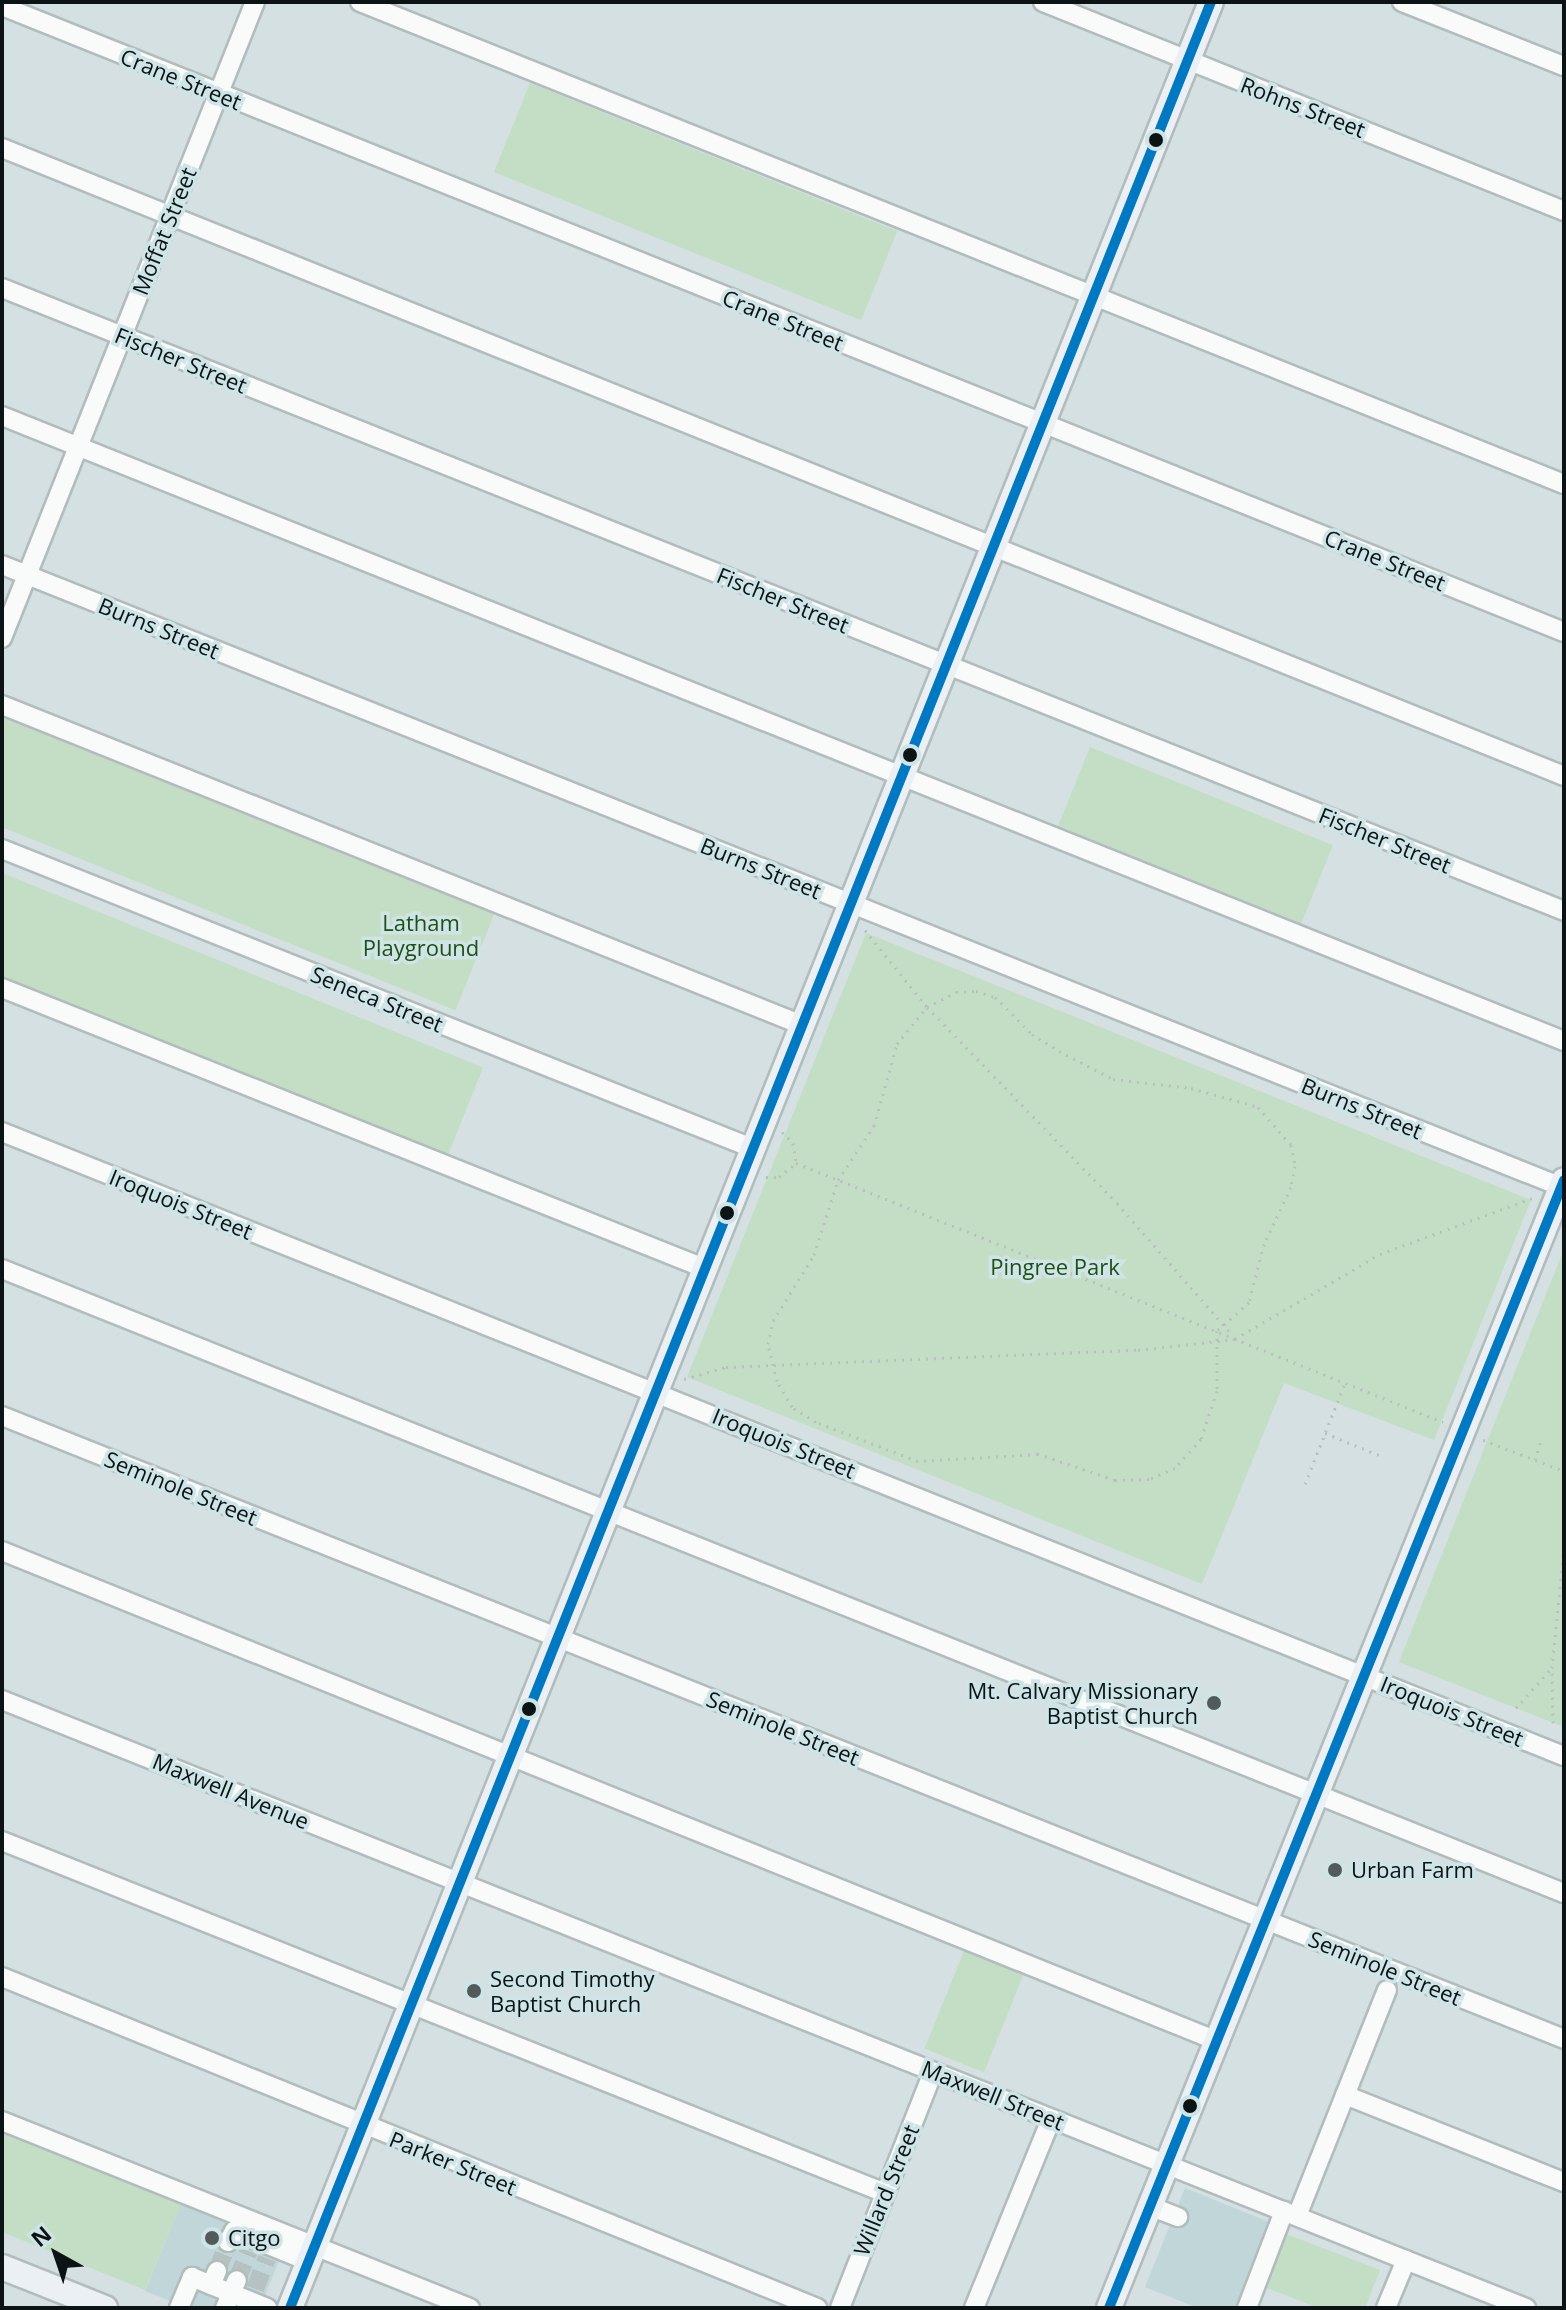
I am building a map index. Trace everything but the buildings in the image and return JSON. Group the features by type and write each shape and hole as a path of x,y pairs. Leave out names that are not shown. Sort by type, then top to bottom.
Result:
{"main road":[{"path":"290,2308 1211,2"},
{"path":"1109,2308 1269,1921 1563,1185"},
{"path":"2,2267 105,2308"}],"street":[{"name":"Moffat Street","path":"2,638 255,2"},
{"path":"360,2 397,9 1092,298 1564,484"},
{"name":"Rohns Street","path":"1043,2 1564,211"},
{"path":"1402,2 1564,66"},
{"name":"Crane Street","path":"2,6 1564,632"},
{"path":"2,148 1564,776"},
{"name":"Fischer Street","path":"2,288 1564,911"},
{"path":"2,416 1564,1041"},
{"name":"Burns Street","path":"2,565 1563,1185"},
{"path":"2,705 802,1025"},
{"name":"Seneca Street","path":"2,849 752,1148"},
{"path":"2,988 704,1268"},
{"name":"Iroquois Street","path":"2,1132 1564,1756"},
{"path":"2,1269 1564,1893"},
{"name":"Seminole Street","path":"2,1416 1564,2039"},
{"path":"2,1551 1220,2042"},
{"name":"Maxwell Avenue","path":"2,1700 460,1882"},
{"path":"2,1841 410,2007 885,2193"},
{"name":"Maxwell Street","path":"460,1882 1523,2307"},
{"name":"Parker Street","path":"2,1977 362,2126 817,2308"},
{"path":"1247,2308 1265,2250 1290,2214 1345,2095 1387,1990"},
{"name":"Willard Street","path":"840,2308 933,2072"},
{"path":"1345,2095 1564,2182"},
{"path":"974,2308 1051,2119"},
{"path":"2,2121 311,2254 470,2308"},
{"path":"1152,2207 1178,2217"},
{"path":"228,2242 234,2231 260,2249 311,2254"},
{"path":"1386,2308 1406,2260"},
{"path":"186,2306 192,2277 214,2278 231,2294 257,2299"}],"path":[{"path":"864,930 927,1007 1117,1203 1235,1339"},
{"path":"956,992 995,997 1032,1034 1113,1079 1218,1096 1258,1107 1276,1122 1291,1145 1295,1166 1291,1187 1264,1244 1249,1302 1217,1331 1217,1391 1201,1439 1175,1468 1149,1479 1115,1480 1038,1454 918,1461 816,1422 792,1407 773,1364 768,1344 773,1321 814,1255 838,1180 874,1126 897,1044 927,1007 956,992"},
{"path":"782,1132 793,1143 796,1163"},
{"path":"796,1163 1443,1422"},
{"path":"764,1177 779,1177 796,1163"},
{"path":"684,1379 726,1367 1138,1350 1235,1339 1380,1254 1533,1197"},
{"path":"1305,1484 1345,1383"},
{"path":"1325,1433 1381,1456"},
{"path":"1535,1460 1542,1437"},
{"path":"1483,1440 1564,1471"},
{"path":"1553,1723 1552,1668 1564,1548"},
{"path":"1516,1708 1552,1668"}],"shaded area":[{"path":"1185,2188 1274,2224 1240,2308 1198,2308 1145,2287"},
{"path":"181,2203 285,2245 260,2308 188,2308 145,2291"}],"green space":[{"path":"530,83 897,231 861,320 494,172"},
{"name":"Latham Playground","path":"2,715 494,914 455,1010 2,827"},
{"path":"1090,747 1333,845 1300,926 1057,828"},
{"name":"Latham Playground","path":"2,873 483,1067 447,1157 2,978"},
{"name":"Pingree Park","path":"866,933 1531,1200 1434,1440 1284,1383 1202,1584 687,1377"},
{"path":"1564,1249 1564,1727 1399,1662"},
{"path":"968,1941 1027,1965 984,2073 925,2049"},
{"path":"2,2130 181,2203 145,2290 2,2232"},
{"path":"1286,2234 1380,2270 1365,2308 1318,2308 1265,2287"}],"tunnel":[{"path":"217,2271 228,2242"},
{"path":"237,2280 249,2251"},
{"path":"255,2289 267,2258"}],"transit line":[{"path":"290,2308 1211,2"},
{"path":"1109,2308 1564,1180"}],"place":[{"name":"Mt. Calvary Missionary Baptist Church","path":"1214,1703"},
{"name":"Urban Farm","path":"1335,1870"},
{"name":"Second Timothy Baptist Church","path":"474,1991"},
{"name":"Citgo","path":"212,2238"}]}
